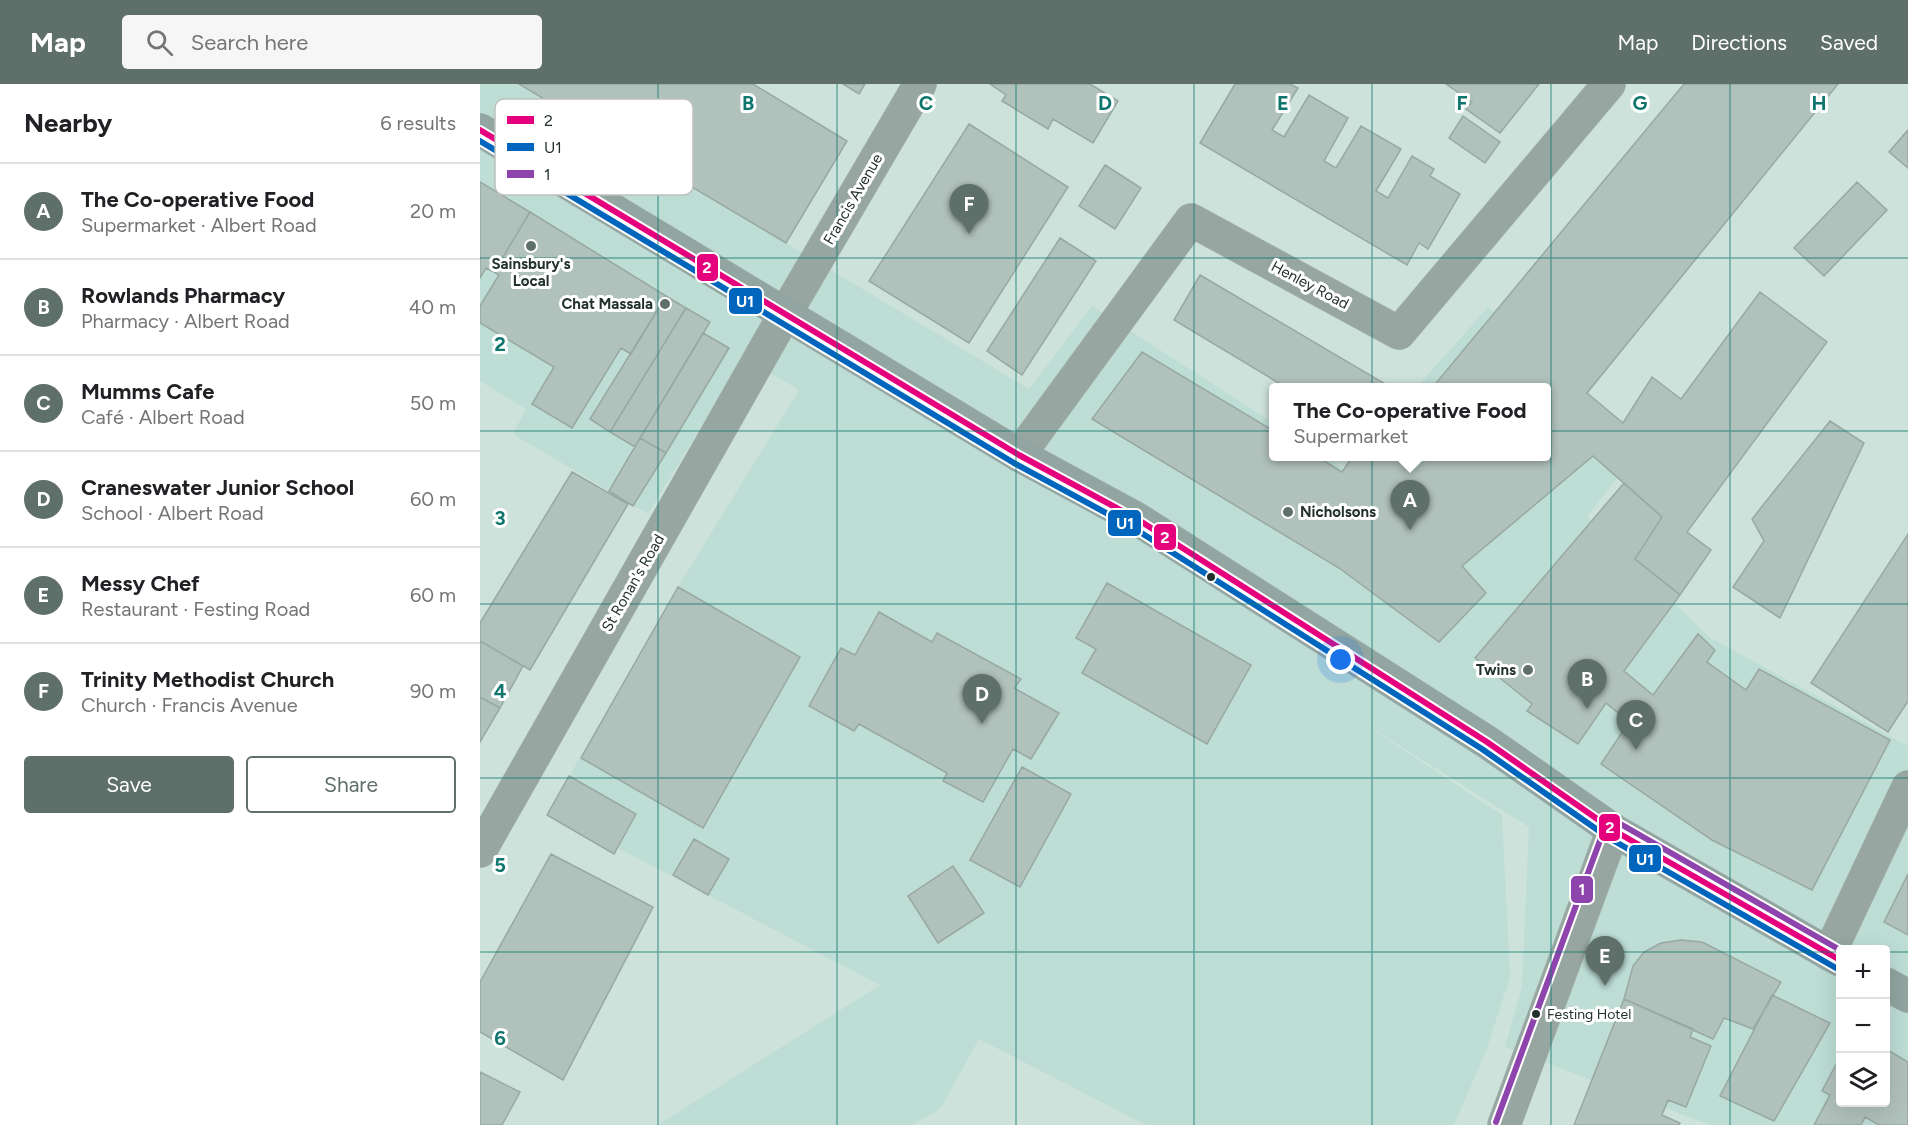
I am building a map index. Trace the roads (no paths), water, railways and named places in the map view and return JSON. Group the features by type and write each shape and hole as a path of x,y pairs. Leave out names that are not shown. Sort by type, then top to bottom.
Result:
{"main road":[{"path":"480,130 495,139"},
{"path":"588,195 1019,455 1137,519 1487,742 1613,830 1835,957"},
{"path":"1890,986 1908,996"}],"street":[{"name":"Francis Avenue","path":"785,314 920,84"},
{"name":"Henley Road","path":"1019,455 1191,220 1399,333 1609,84"},
{"name":"St Ronan's Road","path":"480,851 785,314"},
{"path":"1835,957 1908,787"},
{"path":"1504,1125 1613,830"}],"place":[{"name":"Trinity Methodist Church","path":"969,234"},
{"name":"Sainsbury's Local","path":"531,246"},
{"name":"Chat Massala","path":"665,304"},
{"name":"Nicholsons","path":"1288,512"},
{"name":"The Co-operative Food","path":"1410,530"},
{"name":"Twins","path":"1528,670"},
{"name":"Rowlands Pharmacy","path":"1587,709"},
{"name":"Craneswater Junior School","path":"982,724"},
{"name":"Mumms Cafe","path":"1636,750"},
{"name":"Messy Chef","path":"1605,986"},
{"name":"Festing Hotel","path":"1536,1014"}]}
